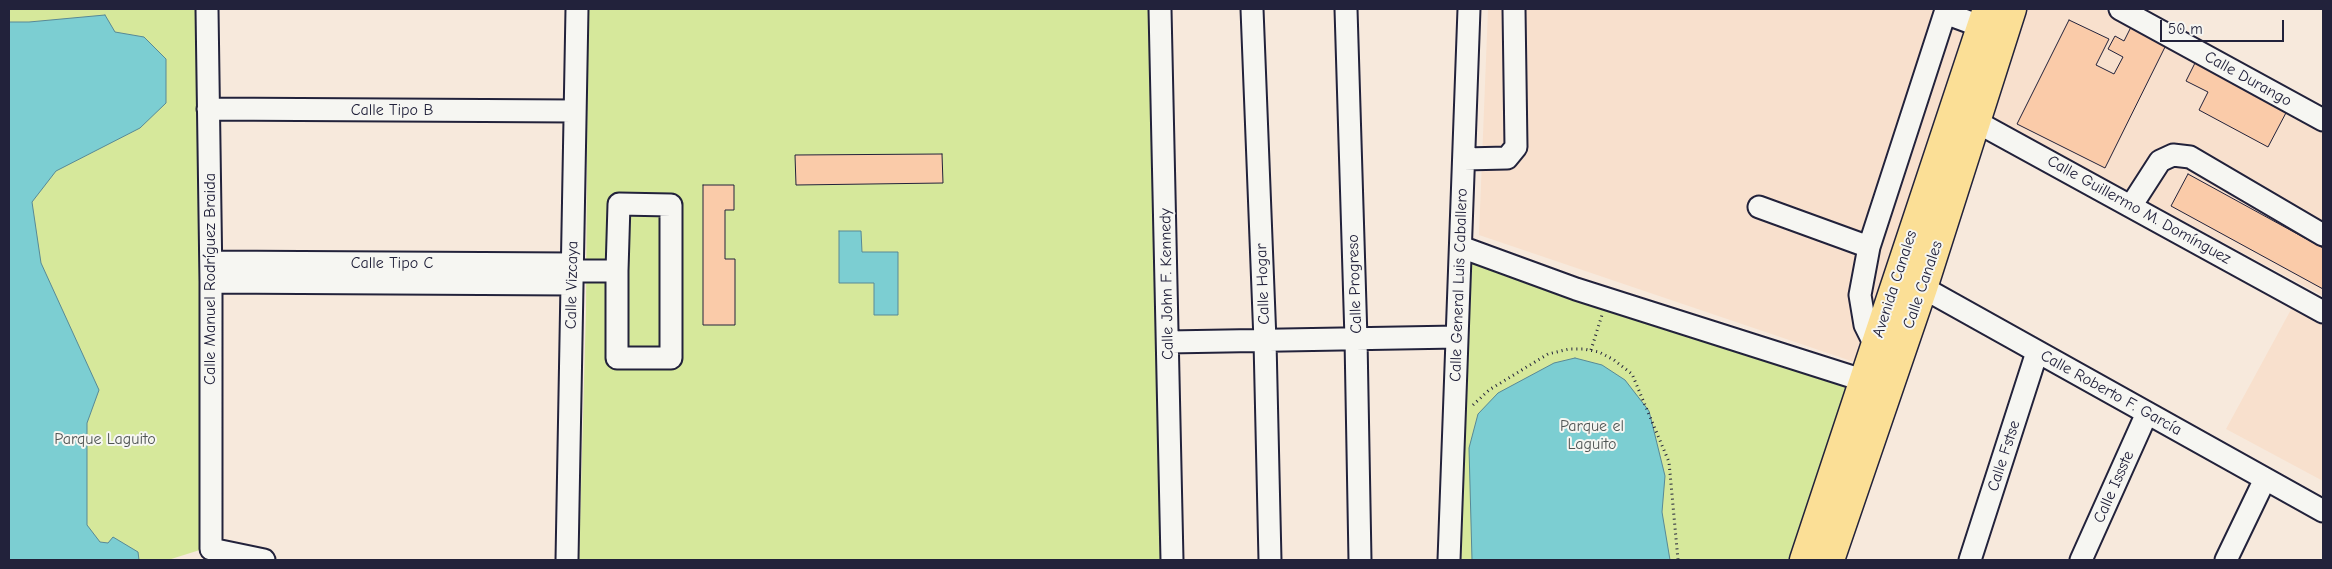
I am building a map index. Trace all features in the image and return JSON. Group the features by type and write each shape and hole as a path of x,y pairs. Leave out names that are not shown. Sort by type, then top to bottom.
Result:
{"main road":[{"name":"Calle Canales","path":"1830,560 1922,288 1990,23 2012,9"},
{"name":"Avenida Canales","path":"1804,560 1898,274 1965,116"}],"street":[{"name":"Calle Manuel Rodríguez Braida","path":"207,9 211,272 211,549 264,560"},
{"name":"Calle Vizcaya","path":"567,560 577,9"},
{"name":"Calle John F. Kennedy","path":"1160,9 1172,560"},
{"name":"Calle Hogar","path":"1252,9 1265,341 1270,560"},
{"name":"Calle Progreso","path":"1346,9 1356,339 1360,560"},
{"name":"Calle General Luis Caballero","path":"1449,560 1469,9"},
{"path":"1464,159 1507,158 1516,147 1514,9"},
{"name":"Calle Durango","path":"2120,9 2323,120"},
{"path":"1875,345 1865,325 1860,295 1869,246 1945,13 1990,23"},
{"name":"Calle Tipo B","path":"208,109 575,111"},
{"name":"Calle Guillermo M. Domínguez","path":"1965,116 2323,312"},
{"path":"2131,206 2160,161 2173,155 2190,157 2323,235"},
{"path":"619,204 671,205 671,358 617,358 617,271 619,204"},
{"path":"1759,207 1869,246"},
{"path":"1461,247 1607,299 1862,379 1887,389"},
{"name":"Calle Tipo C","path":"211,272 572,273 617,271"},
{"name":"Calle Roberto F. García","path":"1898,274 2323,511"},
{"path":"1168,342 1457,337"},
{"name":"Calle Fstse","path":"1970,560 2037,352"},
{"name":"Calle Issste","path":"2081,560 2147,413"},
{"path":"2226,560 2265,479"}],"path":[{"path":"1591,350 1607,299"},
{"path":"1455,419 1489,390 1548,354 1568,349 1591,350 1614,360 1632,374 1669,462 1678,560"}],"shaded area":[{"path":"1488,9 1974,9 1863,365 1479,235"},
{"path":"2028,9 2103,9 2323,129 2323,296 1991,118"},
{"path":"2294,304 2323,320 2323,481 2226,429"}],"green space":[{"name":"Parque Laguito","path":"9,9 196,9 203,549 168,560 9,560"},
{"path":"588,9 1151,9 1163,560 579,560 586,309"},
{"name":"Parque el Laguito","path":"1472,259 1856,385 1794,560 1461,560"}],"water":[{"path":"105,15 115,32 144,37 166,59 166,103 140,128 56,171 32,202 41,263 99,390 87,423 87,525 100,542 108,543 113,537 138,552 139,560 9,560 9,22"},
{"path":"839,231 861,231 862,252 898,252 898,315 874,315 874,283 839,283"},
{"path":"1575,358 1602,365 1625,380 1649,411 1665,476 1662,512 1670,560 1472,560 1469,448 1478,414 1498,393 1554,363"}],"building":[{"path":"2069,20 2109,39 2096,65 2114,74 2123,57 2108,49 2115,36 2124,41 2132,25 2167,43 2105,168 2017,124"},
{"path":"2196,61 2288,109 2268,147 2199,110 2208,92 2186,81"},
{"path":"942,154 943,183 796,185 795,155"},
{"path":"2188,174 2323,248 2323,289 2171,206"},
{"path":"703,185 734,185 734,210 725,210 725,259 735,259 735,325 703,325"}]}
